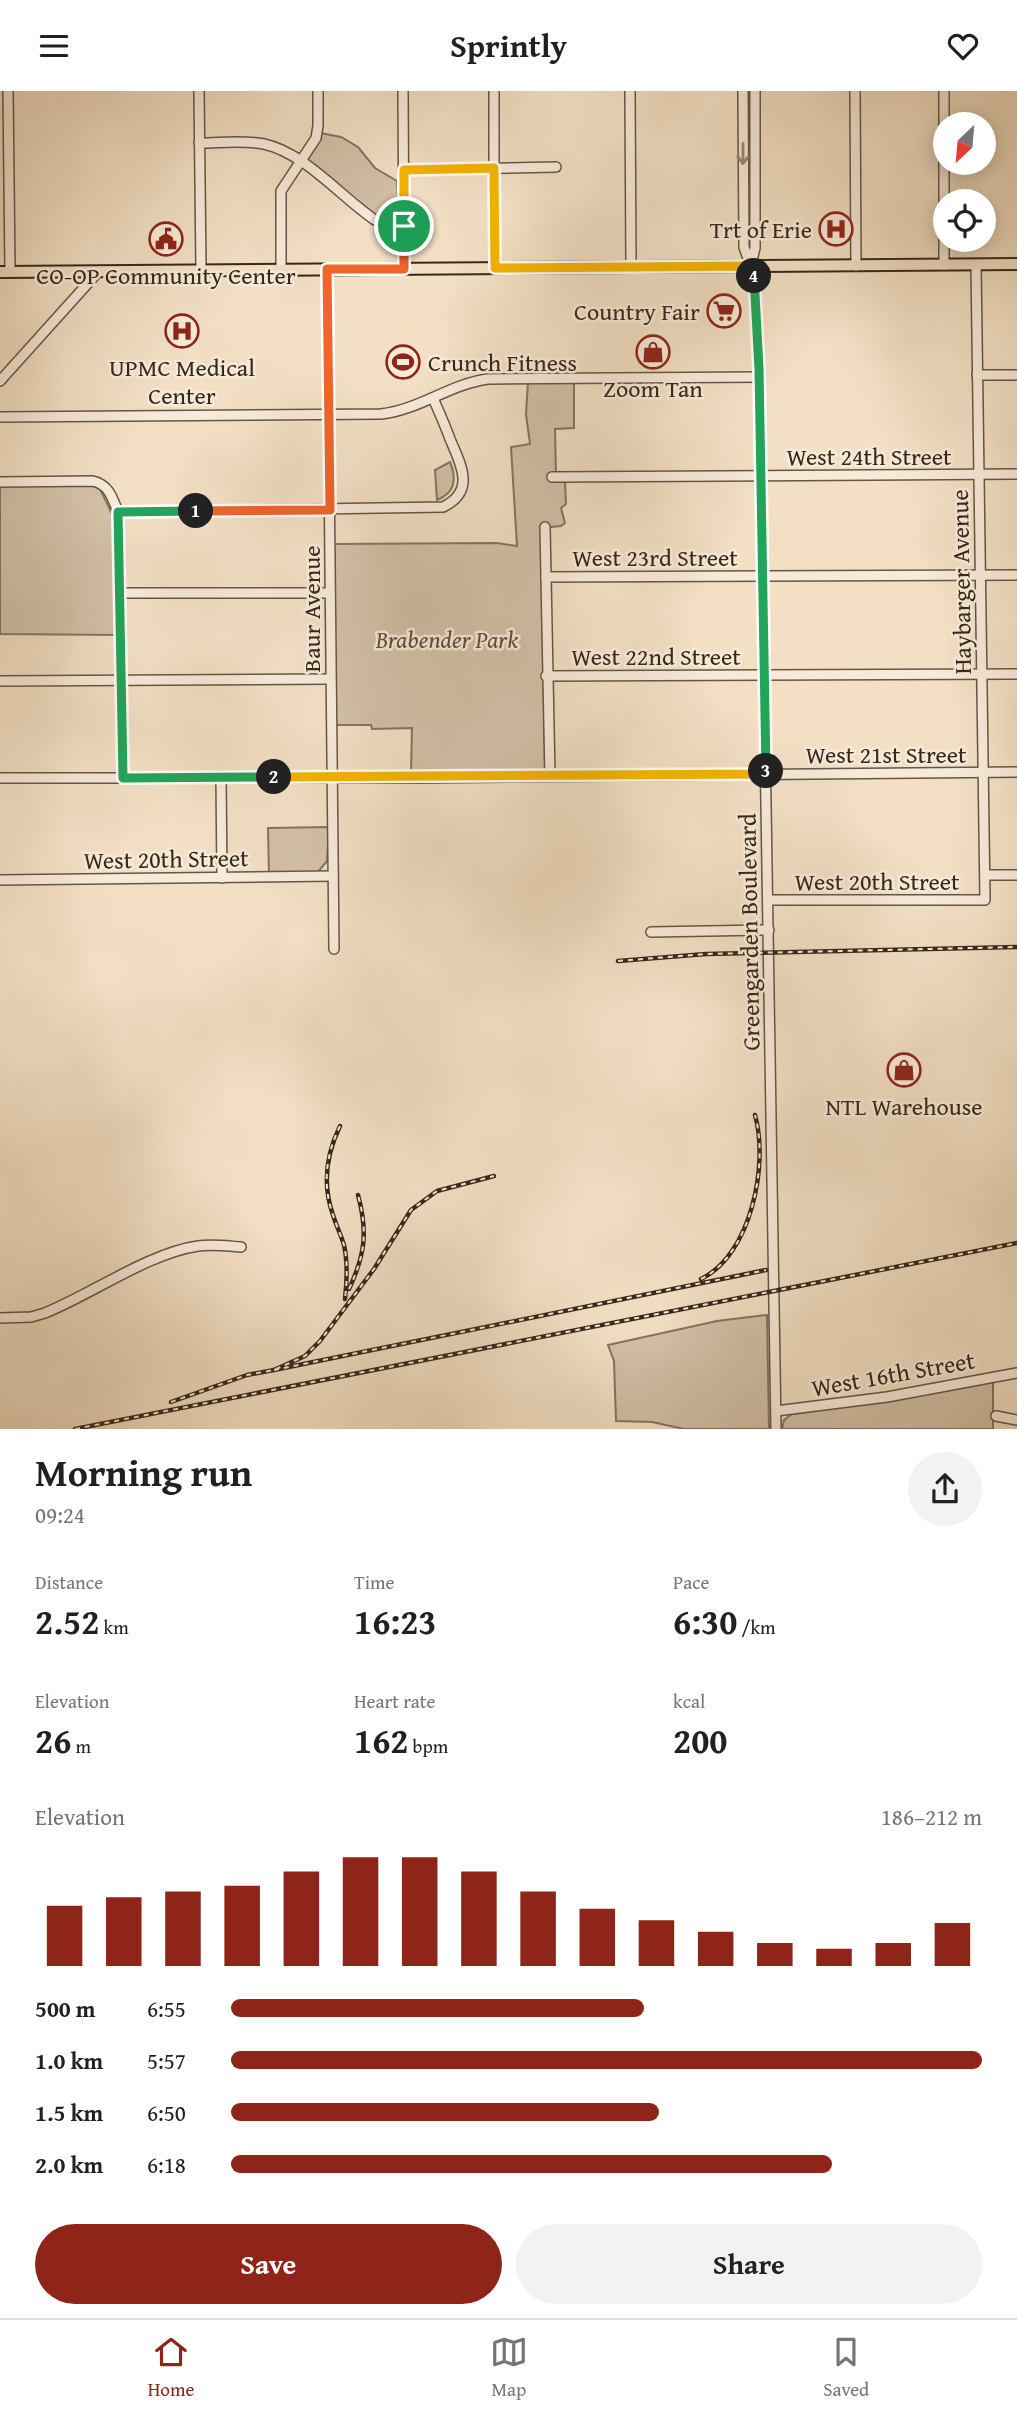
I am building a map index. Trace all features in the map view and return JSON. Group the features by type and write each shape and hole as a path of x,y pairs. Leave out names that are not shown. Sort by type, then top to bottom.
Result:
{"main road":[{"path":"5,272 1017,264"}],"street":[{"path":"5,272 4,173 8,91"},
{"path":"199,91 201,270"},
{"path":"281,269 281,191 317,134 318,91"},
{"path":"403,91 404,269"},
{"path":"494,91 495,268"},
{"path":"630,91 631,267"},
{"name":"Greengarden Boulevard","path":"743,91 744,247 751,266 756,299 759,377 776,1429"},
{"name":"Greengarden Boulevard","path":"751,266 755,248 755,91"},
{"path":"855,91 856,265"},
{"path":"944,91 944,265"},
{"path":"200,143 259,143 280,149 301,162 375,220 383,224 404,226"},
{"path":"404,170 556,167"},
{"name":"Haybarger Avenue","path":"976,265 985,899"},
{"name":"Baur Avenue","path":"327,269 334,949"},
{"path":"0,381 99,271"},
{"path":"977,375 1017,375"},
{"path":"0,417 390,413 407,409 470,382 488,379 759,377"},
{"path":"118,512 438,508 456,499 463,485 462,468 433,398"},
{"name":"West 24th Street","path":"552,477 1017,474"},
{"path":"0,482 93,481 103,484 110,492 118,512 123,778"},
{"path":"545,527 550,776"},
{"name":"West 23rd Street","path":"545,577 1017,575"},
{"path":"121,593 330,593"},
{"name":"West 22nd Street","path":"546,676 1017,674"},
{"path":"0,681 330,679"},
{"name":"West 21st Street","path":"0,778 1017,772"},
{"path":"221,777 222,878"},
{"name":"West 20th Street","path":"985,875 1017,874"},
{"name":"West 20th Street","path":"0,880 333,876"},
{"name":"West 20th Street","path":"768,900 985,899"},
{"path":"650,932 769,930"},
{"path":"0,1318 31,1317 45,1313 161,1257 182,1250 215,1245 241,1247"},
{"name":"West 16th Street","path":"776,1411 879,1398 1017,1373"},
{"path":"996,1416 1017,1420"}],"green space":[{"path":"320,133 341,137 358,147 375,168 397,181 397,220 380,218 307,161"},
{"name":"Brabender Park","path":"574,381 574,428 555,429 556,474 552,481 565,482 566,504 561,508 565,523 561,526 541,528 545,769 540,772 411,773 412,728 372,729 371,725 335,725 332,642 334,544 497,543 517,546 511,447 530,444 526,414 528,382"},
{"path":"450,462 453,485 448,493 437,500 435,470"},
{"path":"0,486 94,486 100,489 114,518 118,635 0,634"},
{"path":"329,827 327,861 318,872 269,874 268,828"},
{"path":"767,1315 769,1429 684,1429 652,1422 616,1421 614,1361 608,1345 717,1321"},
{"path":"993,1380 993,1429 782,1429 784,1420 792,1414 878,1402"}],"railway":[{"path":"618,961 706,954 1017,947"},
{"path":"701,1279 718,1267 732,1250 744,1230 752,1207 760,1158 755,1115"},
{"path":"340,1126 331,1148 327,1192 345,1252 345,1299"},
{"path":"171,1402 247,1375 274,1370 305,1356 320,1341 374,1269 411,1210 437,1191 494,1176"},
{"path":"349,1289 362,1254 364,1232 358,1195"},
{"path":"75,1429 1017,1243"},
{"path":"274,1370 766,1270"}],"place":[{"name":"Trt of Erie","path":"836,229"},
{"name":"CO-OP Community Center","path":"166,239"},
{"name":"Country Fair","path":"724,311"},
{"name":"UPMC Medical Center","path":"182,331"},
{"name":"Zoom Tan","path":"653,352"},
{"name":"Crunch Fitness","path":"403,362"},
{"name":"NTL Warehouse","path":"904,1070"}],"route":[{"path":"494,168 495,268 751,266 756,299 759,369 766,774 123,778 118,512 330,510 327,269 404,269 404,226 404,170 494,168"}]}
